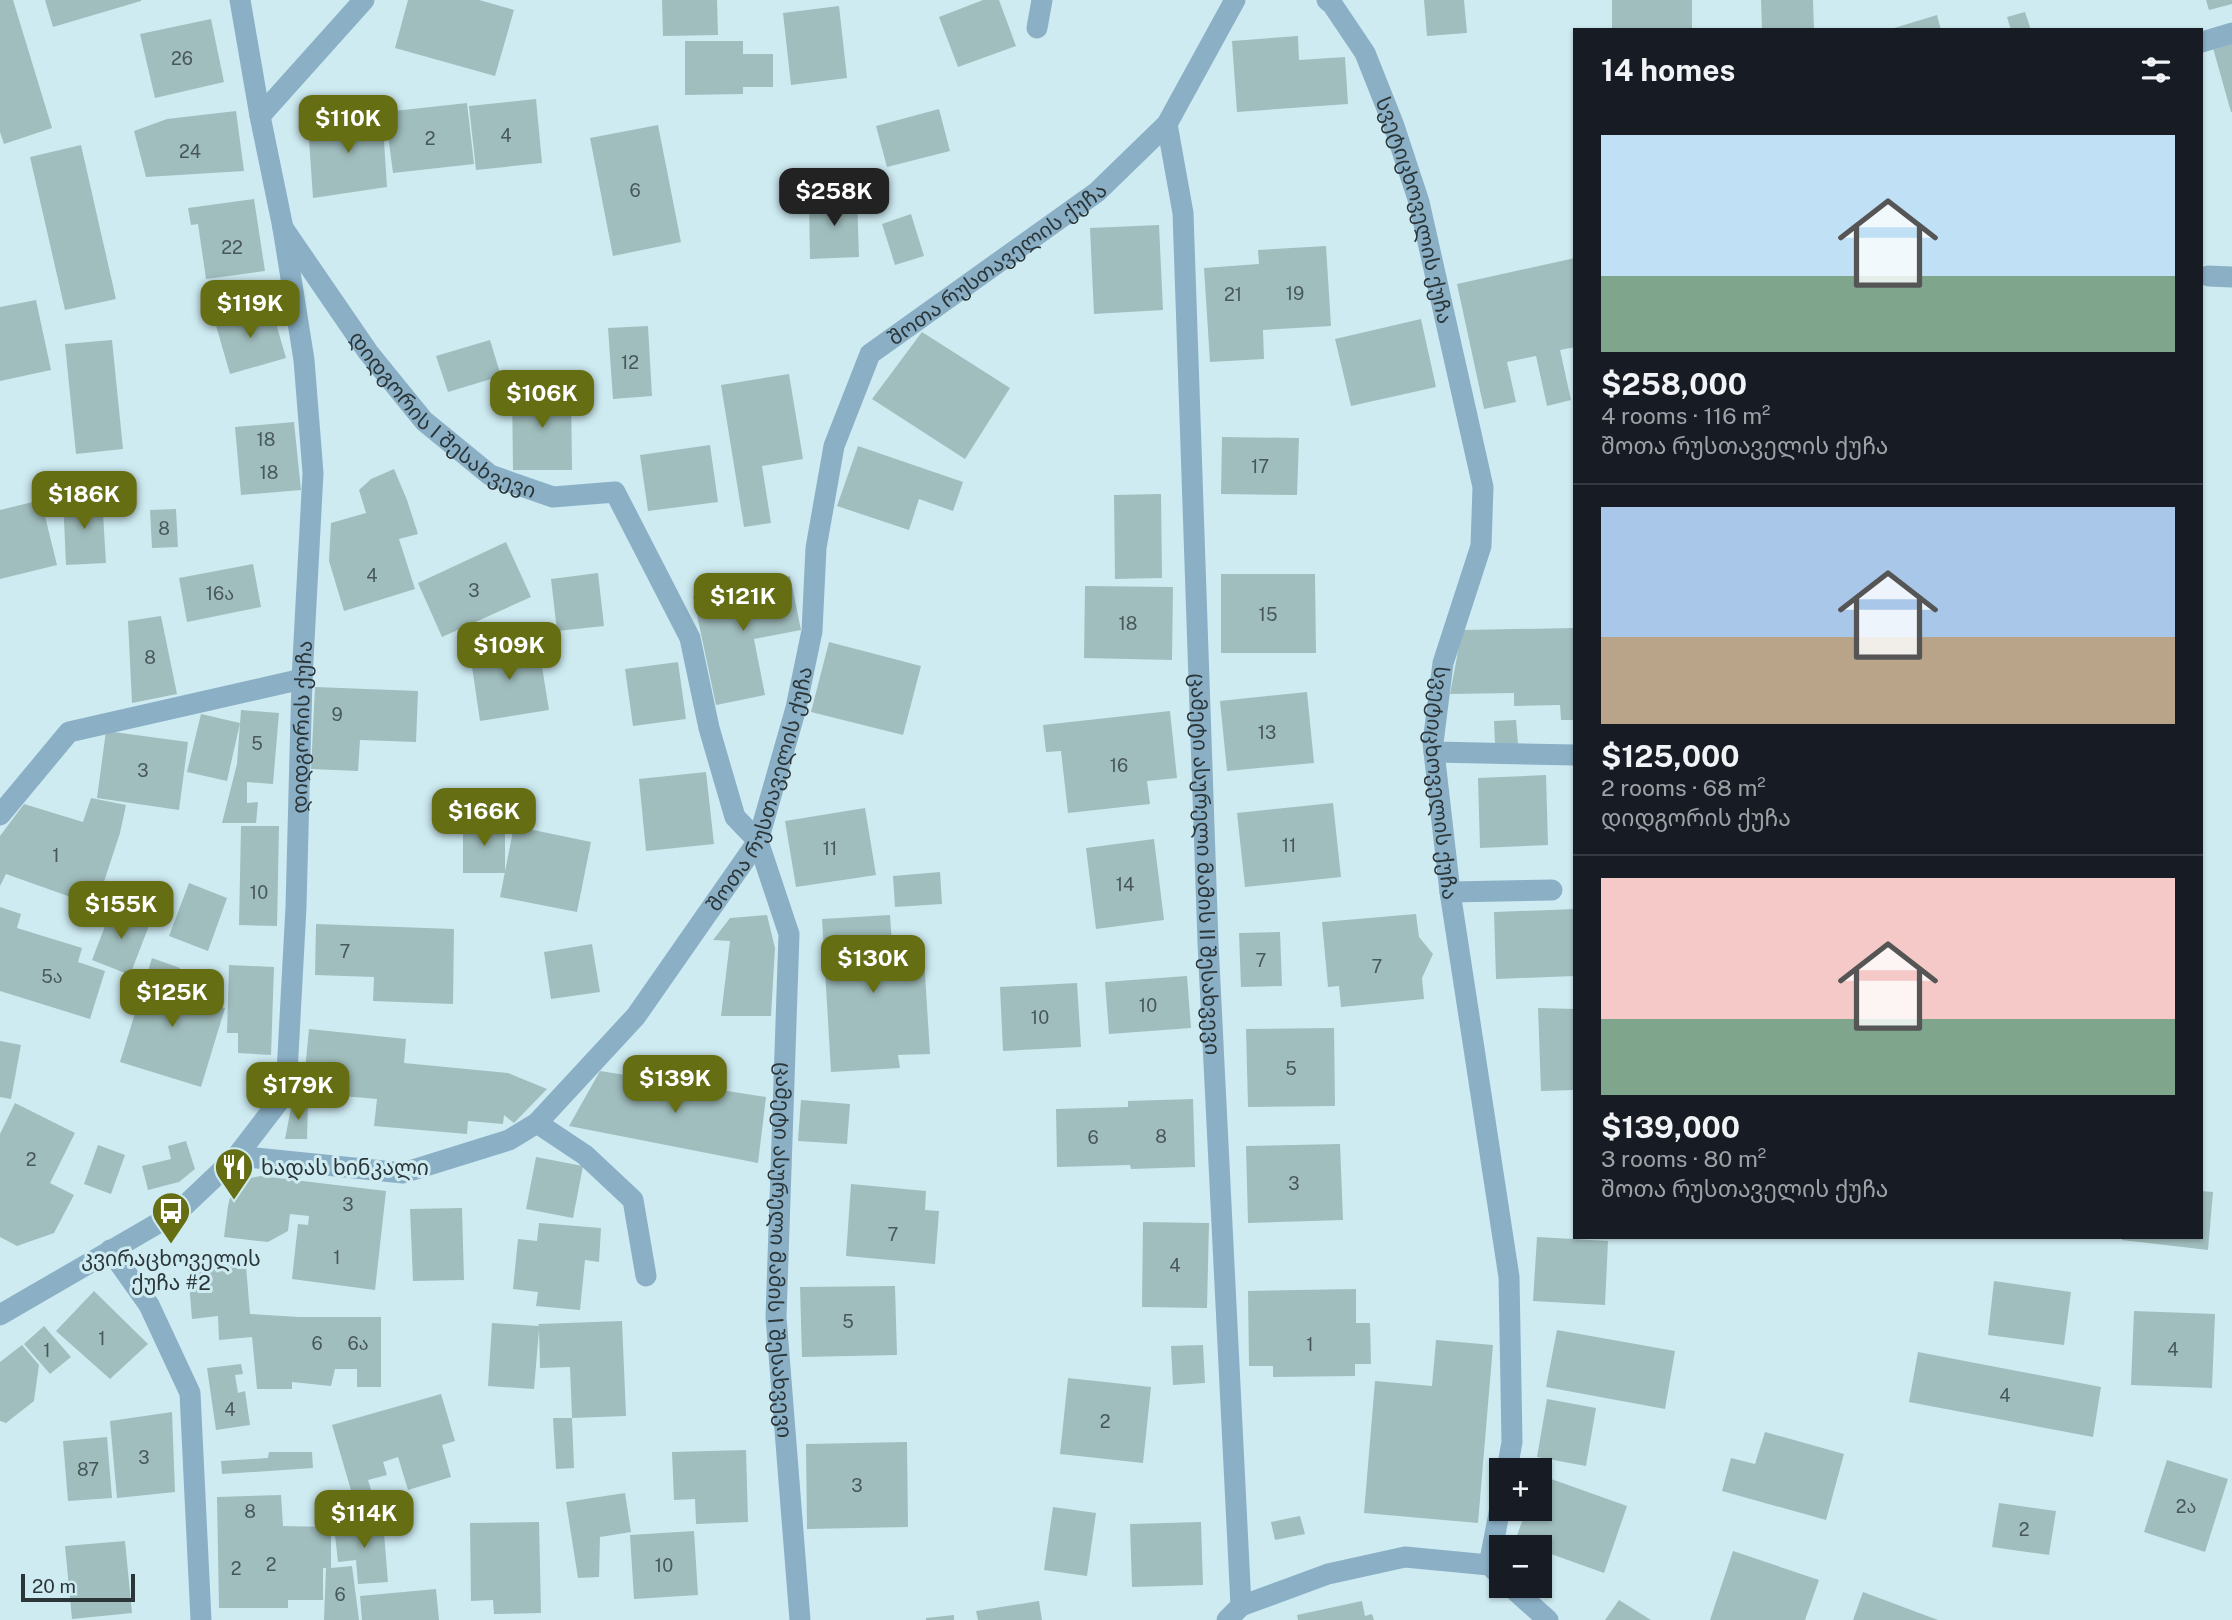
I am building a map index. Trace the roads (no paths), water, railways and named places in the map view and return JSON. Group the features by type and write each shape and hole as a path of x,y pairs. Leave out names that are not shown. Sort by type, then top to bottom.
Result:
{"street":[{"name":"დიდგორის ქუჩა","path":"0,1315 179,1211 237,1156 286,1092 313,473 304,360 283,228 240,0"},
{"path":"260,116 364,0"},
{"path":"1037,28 1042,0"},
{"name":"შოთა რუსთაველის ქუჩა","path":"237,1156 403,1173 509,1140 537,1123 636,1016 758,841 796,708 812,631 816,548 834,446 870,354 1097,192 1167,124 1235,0"},
{"name":"სვეტიცხოველის ქუჩა","path":"1326,0 1332,4 1366,53 1419,202 1483,487 1481,547 1443,663 1433,743 1450,892 1509,1277 1512,1442 1509,1458"},
{"path":"2203,42 2232,33"},
{"name":"ცამეტი ასურელი მამის II შესახვევი","path":"1167,124 1183,214 1234,1613"},
{"name":"დიდგორის I შესახვევი","path":"283,228 368,352 424,421 489,475 554,497 615,492 691,638 709,728 735,817 758,841"},
{"path":"2208,276 2232,277"},
{"path":"0,815 69,732 302,679"},
{"path":"1434,752 1573,755"},
{"name":"ცამეტი ასურელი მამის I შესახვევი","path":"758,841 789,934 776,1317 800,1620"},
{"path":"1450,892 1552,890"},
{"path":"537,1123 585,1155 633,1200 646,1276"},
{"path":"110,1250 149,1305 190,1393 201,1620"},
{"path":"1234,1613 1328,1574 1405,1557 1489,1570"},
{"path":"1522,1598 1542,1617"}],"place":[{"name":"ხადას ხინკალი","path":"234,1201"},
{"name":"კვირაცხოველის ქუჩა #2","path":"171,1245"}]}
